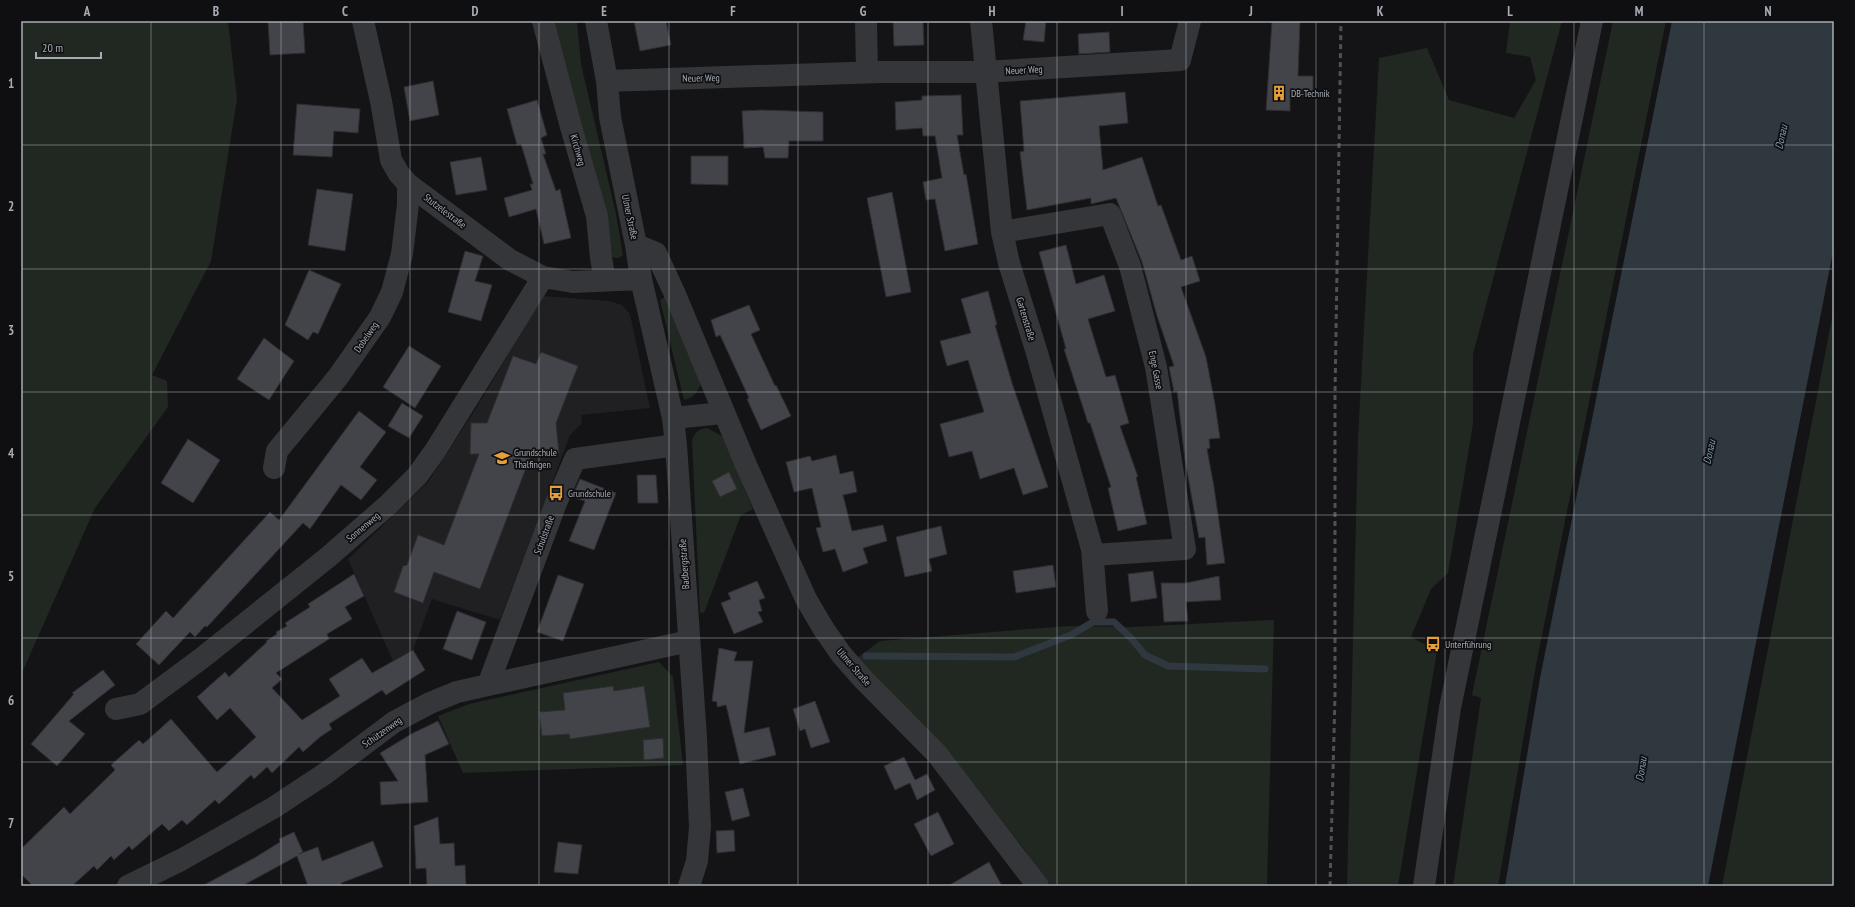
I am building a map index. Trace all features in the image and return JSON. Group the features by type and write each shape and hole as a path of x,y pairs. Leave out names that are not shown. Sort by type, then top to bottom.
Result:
{"street":[{"name":"Stutzelestraße","path":"363,21 381,101 392,160 399,174 408,184 510,260 542,277 573,282 641,279"},
{"name":"Kirchweg","path":"544,21 571,127 597,216 601,258 605,280"},
{"name":"Ulmer Straße","path":"596,21 607,81 610,117 636,245 656,253 674,292 723,413 806,599 823,628 841,654 862,678 937,754 1038,886"},
{"path":"866,21 867,72"},
{"name":"Gartenstraße","path":"981,21 1002,232 1009,263 1077,491 1093,555 1098,611"},
{"name":"Neuer Weg","path":"607,81 867,72 985,72 1180,60 1190,21"},
{"path":"1424,886 1449,712 1592,21"},
{"name":"Dobelweg","path":"274,468 277,451 338,377 380,317 392,292 402,254 408,204 408,184"},
{"name":"Enge Gasse","path":"1002,232 1110,214 1131,271 1156,367 1185,549 1093,555"},
{"name":"Badbergstraße","path":"636,245 641,279 673,418 676,445 696,738 700,827 697,861 689,886"},
{"name":"Sonnenweg","path":"116,709 140,704 202,658 327,558 388,505 417,476 435,452 481,379 542,277"},
{"path":"673,418 723,413"},
{"name":"Schulstraße","path":"488,685 556,503 575,459 676,445"},
{"name":"Schützenweg","path":"128,886 181,860 273,808 326,772 394,722 457,692 689,641"}],"shaded area":[{"path":"21,21 228,21 237,99 211,261 152,375 167,381 168,407 95,508 21,675"},
{"path":"553,21 577,21 581,64 616,214 623,255 619,258 611,257"},
{"path":"1510,21 1562,21 1473,354 1473,424 1448,573 1431,589 1411,637 1437,651 1398,886 1347,886 1358,437 1379,58 1427,48 1449,100 1514,118 1536,80 1530,57 1506,53"},
{"path":"1613,21 1666,21 1536,665 1498,886 1453,886 1481,698 1472,695"},
{"name":"Grundschule Thalfingen","path":"543,296 609,301 622,305 630,314 650,408 581,415 582,423 570,435 500,620 432,599 413,650 393,661 348,559 428,482 475,410"},
{"path":"665,297 701,384 694,395 684,400 660,300"},
{"path":"1834,308 1834,886 1722,886"},
{"path":"707,428 722,436 753,509 741,515 704,613 700,612 692,440 697,431"},
{"path":"1274,620 1267,886 1049,886 1025,850 941,743 854,660 880,641 1067,626 1131,627"},
{"path":"659,662 673,677 683,765 463,773 438,716 469,704"}],"water":[{"name":"Donau","path":"1672,21 1834,21 1834,247 1708,886 1505,886 1540,678"}],"building":[{"path":"268,21 303,21 305,53 270,55"},
{"path":"634,21 666,21 671,45 640,51"},
{"path":"893,21 923,21 924,45 894,46"},
{"path":"1026,21 1046,21 1044,42 1023,40"},
{"path":"1272,21 1300,21 1298,76 1313,76 1313,97 1290,96 1290,111 1266,110"},
{"path":"1109,32 1110,52 1079,54 1078,34"},
{"path":"433,81 439,115 410,121 404,87"},
{"path":"1125,92 1128,123 1099,126 1103,170 1142,157 1158,206 1161,205 1181,260 1192,256 1200,281 1181,287 1206,357 1215,404 1220,438 1209,439 1210,448 1207,449 1225,563 1207,565 1205,537 1199,538 1185,460 1177,391 1174,392 1169,367 1174,366 1157,316 1142,262 1116,198 1091,204 1091,198 1027,210 1020,152 1024,151 1020,101"},
{"path":"961,95 963,135 957,135 964,175 966,174 978,244 945,251 935,199 926,200 923,182 942,178 935,136 923,136 922,128 896,130 895,102 922,100 922,96"},
{"path":"537,100 547,135 541,138 546,154 543,154 556,191 560,189 571,238 544,244 536,209 509,217 504,198 532,190 530,184 533,184 521,144 517,145 507,109"},
{"path":"297,104 360,109 358,133 334,131 332,157 293,155"},
{"path":"761,110 823,112 823,141 789,141 788,158 765,158 763,147 744,148 742,111"},
{"path":"691,156 728,156 728,185 691,184"},
{"path":"481,157 487,190 456,195 450,162"},
{"path":"317,189 353,194 345,251 308,245"},
{"path":"892,192 911,292 886,297 867,198"},
{"path":"1066,245 1076,284 1104,275 1115,311 1088,319 1106,377 1115,375 1129,423 1120,426 1138,477 1136,477 1147,524 1118,531 1108,488 1111,487 1064,349 1066,349 1039,252"},
{"path":"465,251 483,256 475,281 492,285 481,321 448,312"},
{"path":"309,270 341,284 318,334 313,332 308,340 285,325"},
{"path":"988,291 997,325 995,325 1012,383 1048,487 1023,495 1014,468 980,479 972,451 949,457 940,424 984,412 968,360 947,366 940,341 971,333 961,299"},
{"path":"749,305 760,330 751,334 775,386 776,385 791,416 761,430 747,399 749,398 720,335 716,337 711,320"},
{"path":"264,338 294,361 269,400 237,379"},
{"path":"409,346 441,366 415,408 383,387"},
{"path":"541,352 578,366 556,423 559,453 531,455 480,589 434,572 423,603 394,592 403,566 407,565 418,535 444,545 479,454 470,454 471,423 487,423 513,356 536,364"},
{"path":"402,403 423,416 409,438 388,426"},
{"path":"359,411 386,432 360,467 377,480 361,500 341,485 310,529 303,523 207,627 205,626 195,637 190,632 159,665 136,644 166,611 173,618 270,512 279,520"},
{"path":"188,439 220,460 193,503 161,483"},
{"path":"836,455 840,474 853,471 857,492 843,495 852,531 883,525 887,541 863,548 868,563 843,572 835,549 823,552 816,528 821,527 812,488 794,492 786,462 810,456 812,461"},
{"path":"729,472 737,489 720,497 712,481"},
{"path":"637,475 656,475 658,503 638,503"},
{"path":"580,479 616,493 594,550 569,541 585,501 572,497"},
{"path":"941,526 947,554 929,559 932,571 905,577 896,537"},
{"path":"1053,565 1056,587 1016,593 1013,571"},
{"path":"1153,571 1157,598 1131,602 1128,574"},
{"path":"354,574 364,596 345,607 352,619 327,634 329,639 276,673 282,679 272,688 302,720 340,696 329,679 362,658 372,673 413,650 425,670 386,695 382,690 329,724 332,729 303,752 299,747 272,773 267,767 254,779 251,775 219,804 215,800 187,825 182,820 169,831 162,824 132,850 129,846 114,860 111,856 97,870 94,866 72,886 33,886 21,874 21,849 64,807 70,814 115,770 111,765 139,740 143,744 171,719 217,772 256,737 230,708 217,720 197,697 225,672 229,677 267,642 266,641 277,634 276,632 287,626 285,623 310,607 308,604"},
{"path":"558,575 584,584 563,641 537,632"},
{"path":"1219,576 1221,600 1186,602 1188,621 1164,622 1161,583 1186,583"},
{"path":"757,581 765,598 759,600 762,611 758,612 763,622 734,634 721,603 731,599 728,593"},
{"path":"457,611 486,622 472,660 443,649"},
{"path":"719,648 737,652 734,661 753,661 744,733 769,727 776,755 740,764 726,705 717,707 717,702 712,701"},
{"path":"103,670 115,685 69,721 85,734 57,766 31,744 74,694 72,693"},
{"path":"613,686 614,691 644,686 650,727 570,739 569,734 542,736 539,712 565,710 563,693"},
{"path":"815,701 830,742 811,748 805,729 800,731 793,709"},
{"path":"438,721 449,744 425,755 428,802 381,805 380,782 398,781 380,753 413,733"},
{"path":"663,738 664,758 644,760 643,740"},
{"path":"904,757 915,780 927,774 935,790 917,800 910,783 895,790 884,766"},
{"path":"743,788 750,816 732,821 725,792"},
{"path":"938,812 954,844 931,856 914,824"},
{"path":"438,817 440,844 454,843 455,866 465,865 466,886 427,886 426,868 416,869 414,826"},
{"path":"734,830 735,851 717,853 716,831"},
{"path":"294,832 303,852 299,854 318,847 322,861 373,841 383,867 341,883 342,886 308,886 297,856 242,886 202,886 256,857 280,842 279,839"},
{"path":"558,842 582,845 578,874 554,872"},
{"path":"989,862 1002,886 948,886"}],"waterway":[{"path":"866,656 1014,657 1071,635 1093,622 1114,622 1131,638 1145,655 1168,666 1265,669"}],"railway":[{"path":"1330,886 1335,696 1335,395 1341,21"}],"place":[{"name":"DB-Technik","path":"1279,93"},
{"name":"Grundschule Thalfingen","path":"502,458"},
{"name":"Grundschule","path":"556,493"},
{"name":"Unterführung","path":"1433,644"}]}
